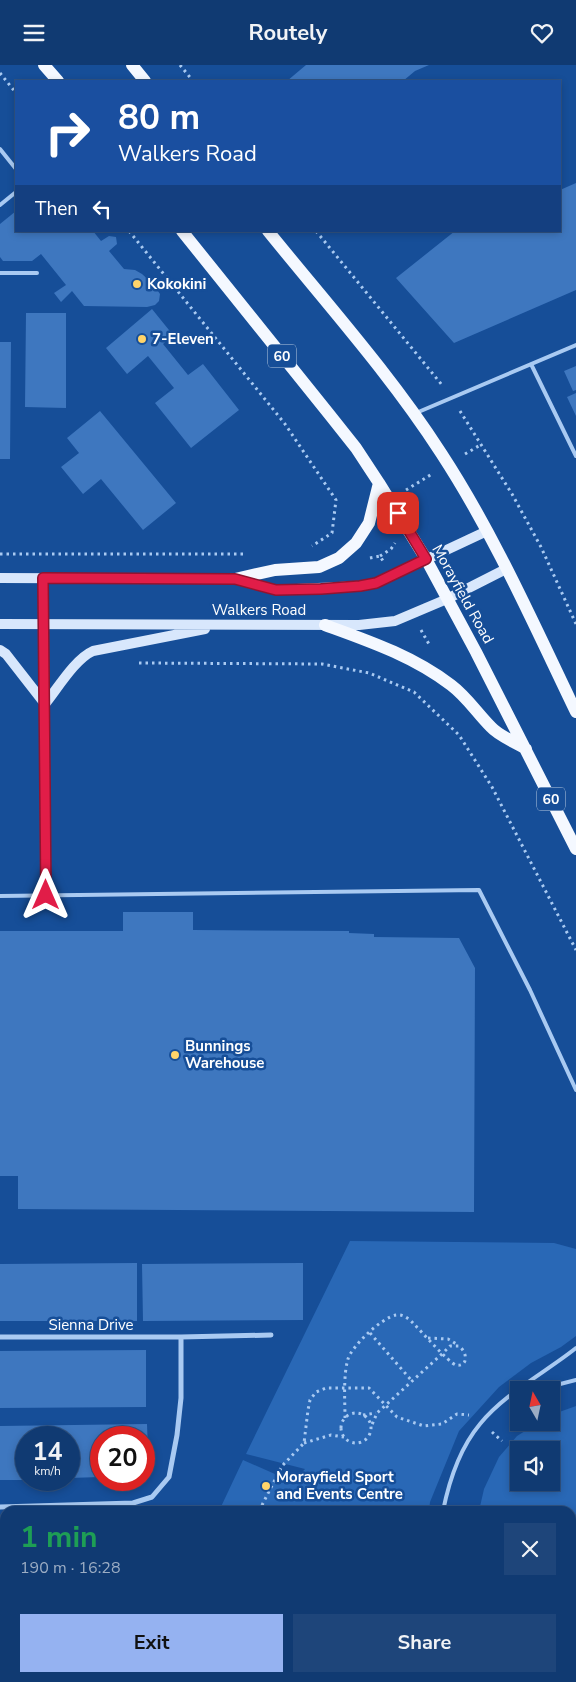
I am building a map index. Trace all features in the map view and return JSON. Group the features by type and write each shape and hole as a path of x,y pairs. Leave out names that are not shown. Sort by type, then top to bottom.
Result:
{"main road":[{"path":"44,65 57,80"},
{"path":"132,65 144,80"},
{"name":"Morayfield Road","path":"183,232 356,448 379,483 426,559 526,749 576,849"},
{"path":"269,232 414,413 448,465 487,531 576,712"},
{"path":"235,579 275,570 319,567 339,558 356,543 369,523 379,483"},
{"name":"Walkers Road","path":"0,578 235,579 276,590 360,586 376,583 487,531"},
{"name":"Walkers Road","path":"0,624 359,625 395,621 447,599 506,569"},
{"path":"0,650 6,654 45,704 87,653 224,625"},
{"path":"324,625 409,658 452,685 475,707 492,728 526,749"}],"street":[{"name":"Sienna Drive","path":"0,1337 271,1335"},
{"path":"33,1506 133,1503 152,1497 169,1477 178,1435 181,1397 181,1337"}],"lane":[{"path":"0,149 15,168"},
{"path":"0,205 15,193"},
{"path":"0,273 37,273"},
{"path":"414,413 576,345"},
{"path":"531,364 576,456"},
{"path":"43,578 45,624 46,895"},
{"path":"0,896 480,889 530,990 576,1090"},
{"path":"444,1506 456,1467 469,1438 481,1422 508,1397 576,1348"},
{"path":"560,1384 576,1380"}],"path":[{"path":"180,65 192,80"},
{"path":"0,73 15,92"},
{"path":"130,232 285,424 336,500 332,533 311,547"},
{"path":"317,232 442,385 482,444 512,493 541,547 576,624"},
{"path":"411,497 406,489 482,444"},
{"path":"380,556 390,549 407,527"},
{"path":"0,554 256,554"},
{"path":"129,663 322,664 369,673 414,692 459,735 492,787 576,950"},
{"path":"262,1506 282,1466 304,1443 331,1435 341,1427 345,1418 346,1366 351,1353 370,1333 386,1319 402,1315 408,1318 454,1365 464,1362 466,1358 465,1351 459,1346 448,1339 428,1338"},
{"path":"370,1333 412,1381"},
{"path":"331,1435 344,1437 352,1443 362,1442 369,1436 377,1413 450,1346 459,1346"},
{"path":"304,1443 310,1400 316,1392 326,1388 346,1387 369,1388 397,1417 424,1426 442,1424 458,1414 468,1415 481,1422 502,1441"},
{"path":"345,1406 353,1413 363,1415 377,1413"},
{"path":"345,1418 353,1413"},
{"path":"363,1415 370,1421 371,1427"},
{"path":"341,1427 344,1437"}],"shaded area":[{"path":"350,1241 554,1243 576,1249 576,1336 561,1347 531,1363 499,1387 459,1431 430,1506 221,1506 243,1460 293,1482 305,1469 246,1454"},
{"path":"576,1406 576,1506 480,1506 484,1489 499,1457 510,1444 510,1491 560,1491 560,1441 513,1441 525,1431 560,1431 560,1412"}],"building":[{"path":"306,65 429,65 415,71 404,80 288,80"},
{"path":"576,183 576,290 454,343 396,278 454,232 561,232 561,190"},
{"path":"15,212 15,232 94,232 101,241 109,236 116,237 117,244 109,251 124,269 135,270 153,284 160,294 159,301 155,305 147,307 84,306 72,291 61,302 54,293 66,285 41,254 32,261 3,261 0,257 0,224"},
{"path":"152,309 173,335 163,344 188,375 203,364 239,410 191,448 155,403 174,388 148,356 127,374 106,348"},
{"path":"26,313 66,313 66,408 25,407"},
{"path":"0,342 11,342 10,459 0,459"},
{"path":"576,366 576,390 573,391 564,371"},
{"path":"576,393 576,416 567,397"},
{"path":"100,411 176,503 143,530 101,479 83,494 61,467 79,453 67,438"},
{"name":"Bunnings Warehouse","path":"123,912 193,912 193,930 349,931 349,933 374,934 374,937 459,938 475,968 474,1212 18,1209 18,1176 0,1176 0,931 123,931"},
{"path":"137,1263 137,1321 0,1321 0,1264"},
{"path":"303,1263 303,1320 143,1321 142,1264"},
{"path":"146,1350 146,1407 0,1408 0,1351"},
{"path":"147,1424 147,1426 90,1426 90,1477 80,1478 80,1426 15,1426 15,1480 0,1480 0,1426"}],"place":[{"name":"Kokokini","path":"137,284"},
{"name":"7-Eleven","path":"142,339"},
{"name":"Bunnings Warehouse","path":"175,1055"},
{"name":"Morayfield Sport and Events Centre","path":"266,1486"}],"route":[{"path":"46,895 45,624 43,578 235,579 276,590 360,586 376,583 426,559 398,513"}]}
